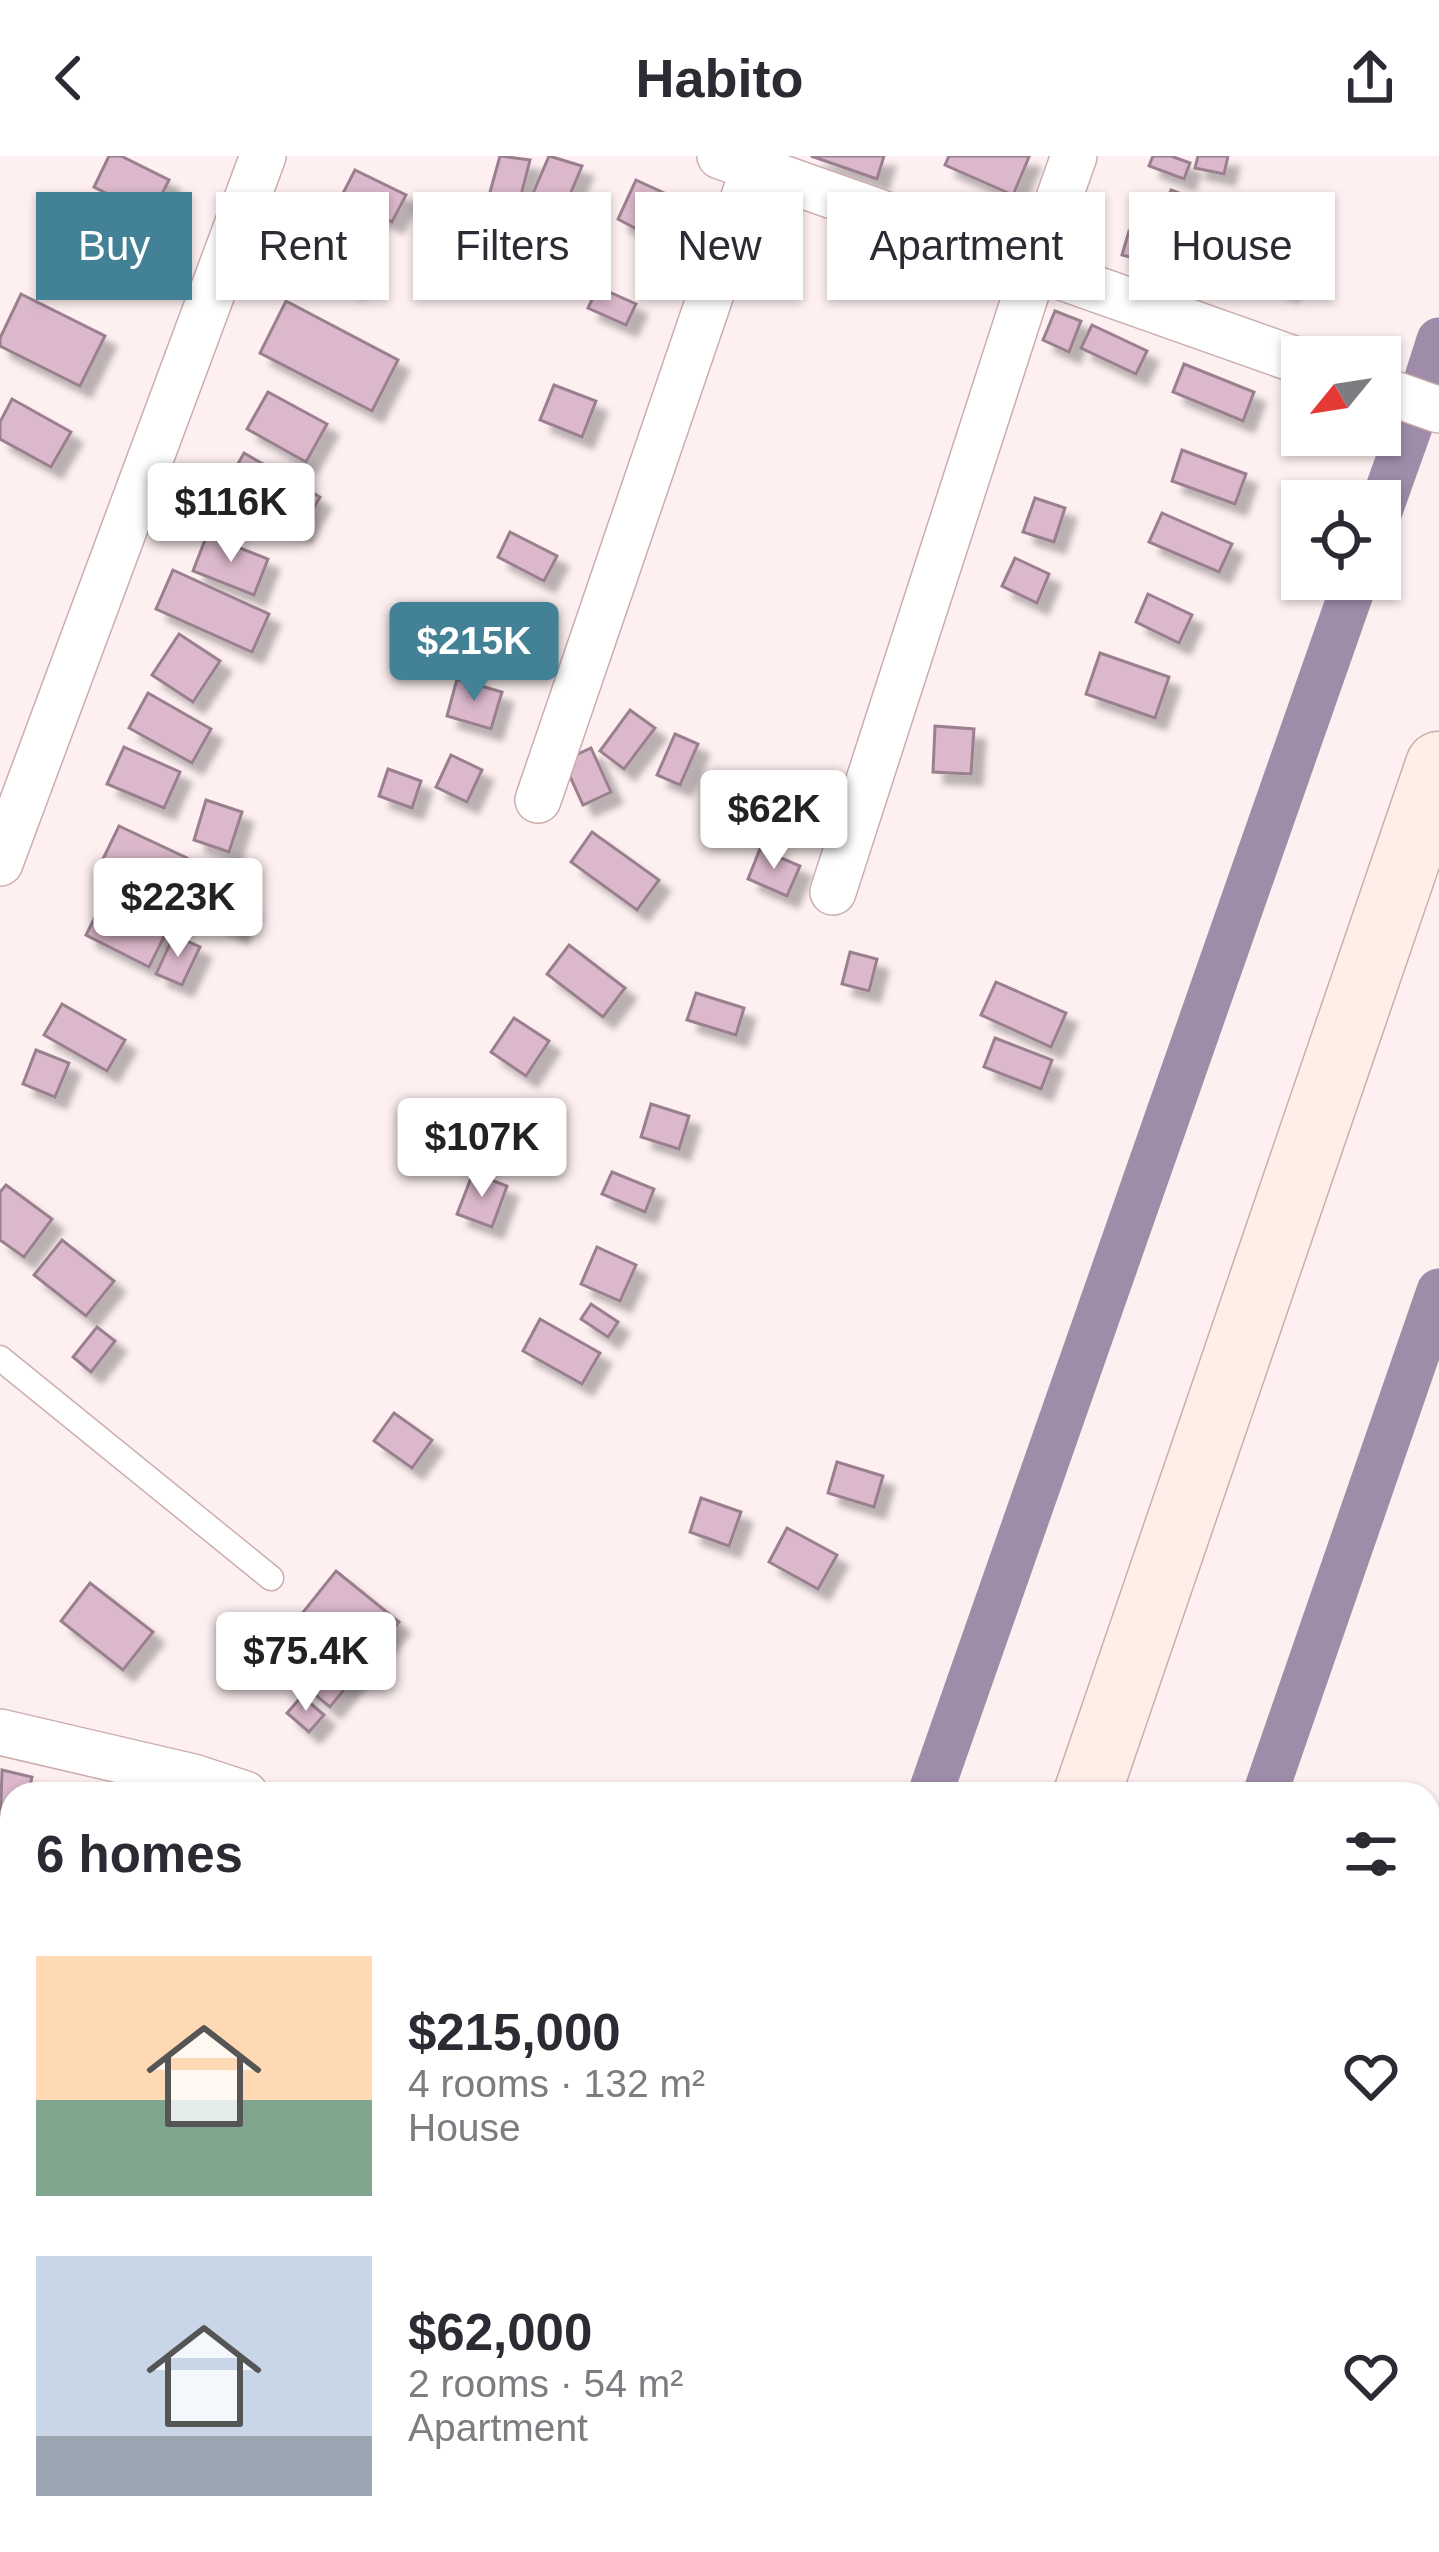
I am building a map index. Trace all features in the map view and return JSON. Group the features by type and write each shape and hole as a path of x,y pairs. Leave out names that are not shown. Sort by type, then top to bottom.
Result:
{"street":[{"path":"0,863 263,156"},
{"path":"1061,192 1074,156"},
{"path":"538,800 743,161 827,192"},
{"path":"1105,293 1281,355"},
{"path":"833,892 1024,300"},
{"path":"1401,396 1439,410"},
{"path":"1091,1782 1439,765"},
{"path":"0,1732 176,1782"}],"lane":[{"path":"0,1358 271,1578"}],"building":[{"path":"109,156 121,156 169,180 163,192 104,192 94,187"},
{"path":"500,156 530,160 522,192 490,192"},
{"path":"549,156 582,166 571,192 534,192"},
{"path":"811,156 884,156 877,179"},
{"path":"949,156 1029,157 1014,192 945,165"},
{"path":"1153,156 1190,163 1184,179 1149,166"},
{"path":"1198,156 1228,156 1224,174 1195,168"},
{"path":"355,170 406,195 392,222 389,192 344,192"},
{"path":"636,180 662,192 635,192 635,228 618,219"},
{"path":"1129,231 1129,257 1122,255"},
{"path":"611,293 636,304 626,325 588,308 592,300 611,300"},
{"path":"21,294 105,336 80,386 0,346"},
{"path":"286,301 398,360 372,411 260,353"},
{"path":"1055,311 1081,321 1069,352 1043,340"},
{"path":"1092,325 1147,351 1136,374 1081,348"},
{"path":"1184,364 1254,392 1243,421 1173,392"},
{"path":"554,385 596,401 582,437 540,420"},
{"path":"268,392 327,424 306,462 247,429"},
{"path":"12,399 71,432 51,467 0,439 0,422"},
{"path":"1182,450 1246,474 1235,504 1172,481"},
{"path":"244,453 320,497 300,532 224,489"},
{"path":"1035,498 1065,508 1054,542 1023,532"},
{"path":"1162,513 1232,544 1219,572 1149,542"},
{"path":"510,532 557,556 544,581 498,557"},
{"path":"207,535 268,559 254,595 193,571"},
{"path":"1015,558 1049,574 1037,603 1002,586"},
{"path":"173,570 269,614 252,652 156,609"},
{"path":"1148,594 1192,615 1179,643 1136,622"},
{"path":"482,610 511,626 495,657 465,641"},
{"path":"179,634 220,661 193,702 152,675"},
{"path":"1100,653 1169,677 1155,718 1086,694"},
{"path":"457,679 502,692 491,729 447,716"},
{"path":"148,693 211,729 192,763 129,728"},
{"path":"630,710 655,728 624,769 600,751"},
{"path":"935,726 974,729 971,774 933,772"},
{"path":"675,734 698,744 680,785 657,775"},
{"path":"124,747 180,772 164,808 107,784"},
{"path":"591,748 611,792 583,805 563,761"},
{"path":"451,755 482,770 467,802 436,787"},
{"path":"388,769 421,781 412,808 379,796"},
{"path":"773,784 809,796 797,831 762,820"},
{"path":"206,800 242,812 229,852 194,840"},
{"path":"119,826 187,858 171,893 102,861"},
{"path":"592,832 659,880 637,910 571,862"},
{"path":"760,849 800,866 787,896 748,879"},
{"path":"193,874 250,905 236,932 179,901"},
{"path":"105,897 168,929 149,967 86,935"},
{"path":"174,935 200,947 182,985 156,974"},
{"path":"569,945 625,988 603,1017 547,974"},
{"path":"850,952 877,959 869,991 842,984"},
{"path":"996,982 1066,1013 1051,1047 981,1015"},
{"path":"696,993 744,1008 736,1035 687,1020"},
{"path":"62,1004 125,1040 107,1071 44,1035"},
{"path":"514,1018 549,1041 526,1076 491,1052"},
{"path":"995,1038 1052,1060 1041,1089 984,1067"},
{"path":"36,1050 69,1063 55,1097 23,1084"},
{"path":"651,1104 689,1116 679,1149 641,1137"},
{"path":"612,1172 654,1189 645,1212 602,1194"},
{"path":"473,1173 507,1186 492,1227 457,1214"},
{"path":"6,1185 52,1219 24,1257 0,1240 0,1192"},
{"path":"62,1240 114,1281 86,1316 34,1275"},
{"path":"597,1247 636,1265 620,1301 581,1284"},
{"path":"591,1304 618,1322 608,1337 581,1319"},
{"path":"540,1319 600,1353 582,1384 523,1351"},
{"path":"97,1327 115,1341 91,1372 73,1357"},
{"path":"394,1413 432,1440 412,1468 374,1441"},
{"path":"837,1462 883,1476 874,1507 828,1493"},
{"path":"701,1498 741,1512 729,1546 690,1532"},
{"path":"787,1528 837,1555 818,1589 769,1562"},
{"path":"336,1571 399,1622 330,1707 268,1656"},
{"path":"90,1583 153,1632 123,1670 61,1621"},
{"path":"302,1696 324,1715 309,1732 287,1713"},
{"path":"2,1770 32,1777 31,1782 2,1782"}],"waterway":[{"path":"1425,384 1439,340"},
{"path":"1391,480 1411,424"},
{"path":"934,1782 1349,600"},
{"path":"1269,1782 1439,1291"}]}
